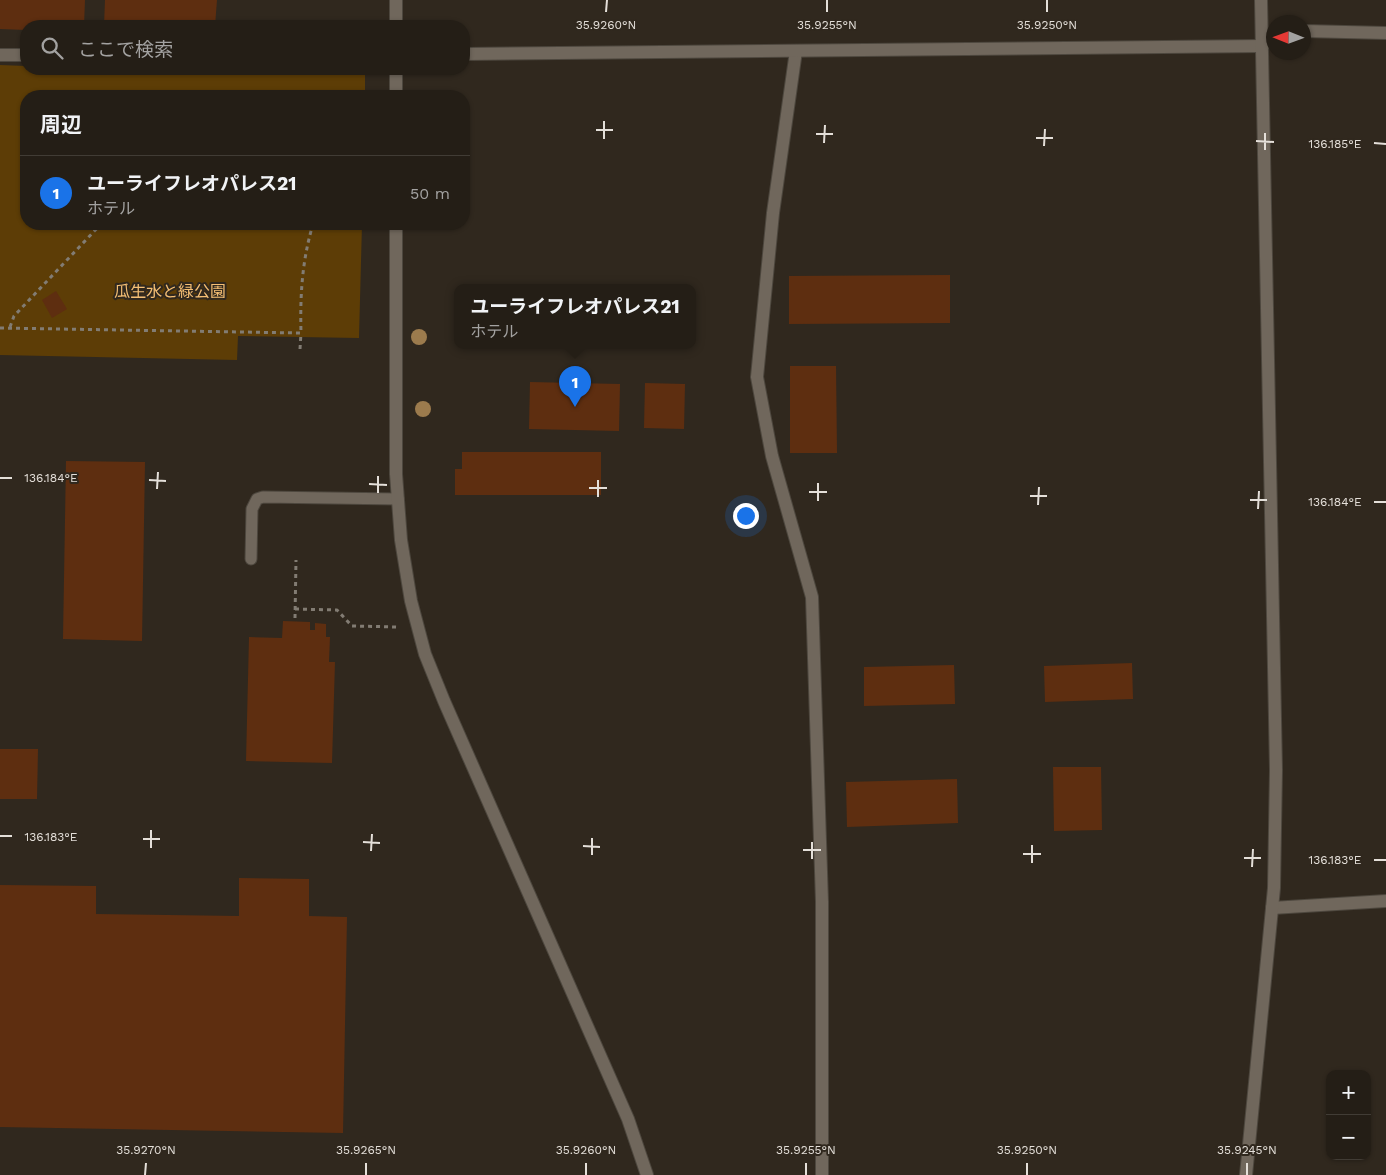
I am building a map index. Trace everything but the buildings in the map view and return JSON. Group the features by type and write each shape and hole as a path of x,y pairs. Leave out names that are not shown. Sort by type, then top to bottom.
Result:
{"street":[{"path":"396,0 396,20"},
{"path":"1261,0 1266,22"},
{"path":"1311,32 1386,33"},
{"path":"1246,1175 1272,908 1276,770 1262,46 1266,36"},
{"path":"470,54 1262,46"},
{"path":"796,51 773,212 757,377 772,456 812,597 822,902 822,1175"},
{"path":"0,54 20,54"},
{"path":"396,75 396,90"},
{"path":"396,230 398,500 401,540 411,602 426,654 444,701 628,1119 647,1175"},
{"path":"1272,908 1386,901"}],"lane":[{"path":"251,558 252,509 257,499 263,497 398,500"}],"path":[{"path":"10,327 14,316 95,230"},
{"path":"300,349 300,288 305,251 311,230"},
{"path":"0,328 301,333"},
{"path":"295,618 296,560"},
{"path":"295,609 337,610 352,626 418,627"}],"green space":[{"name":"瓜生水と緑公園","path":"0,65 20,66 20,75 365,75 365,90 20,90 20,230 362,230 359,338 238,336 237,360 0,355"}],"place":[{"name":"ユーライフレオパレス21","path":"575,407"}]}
